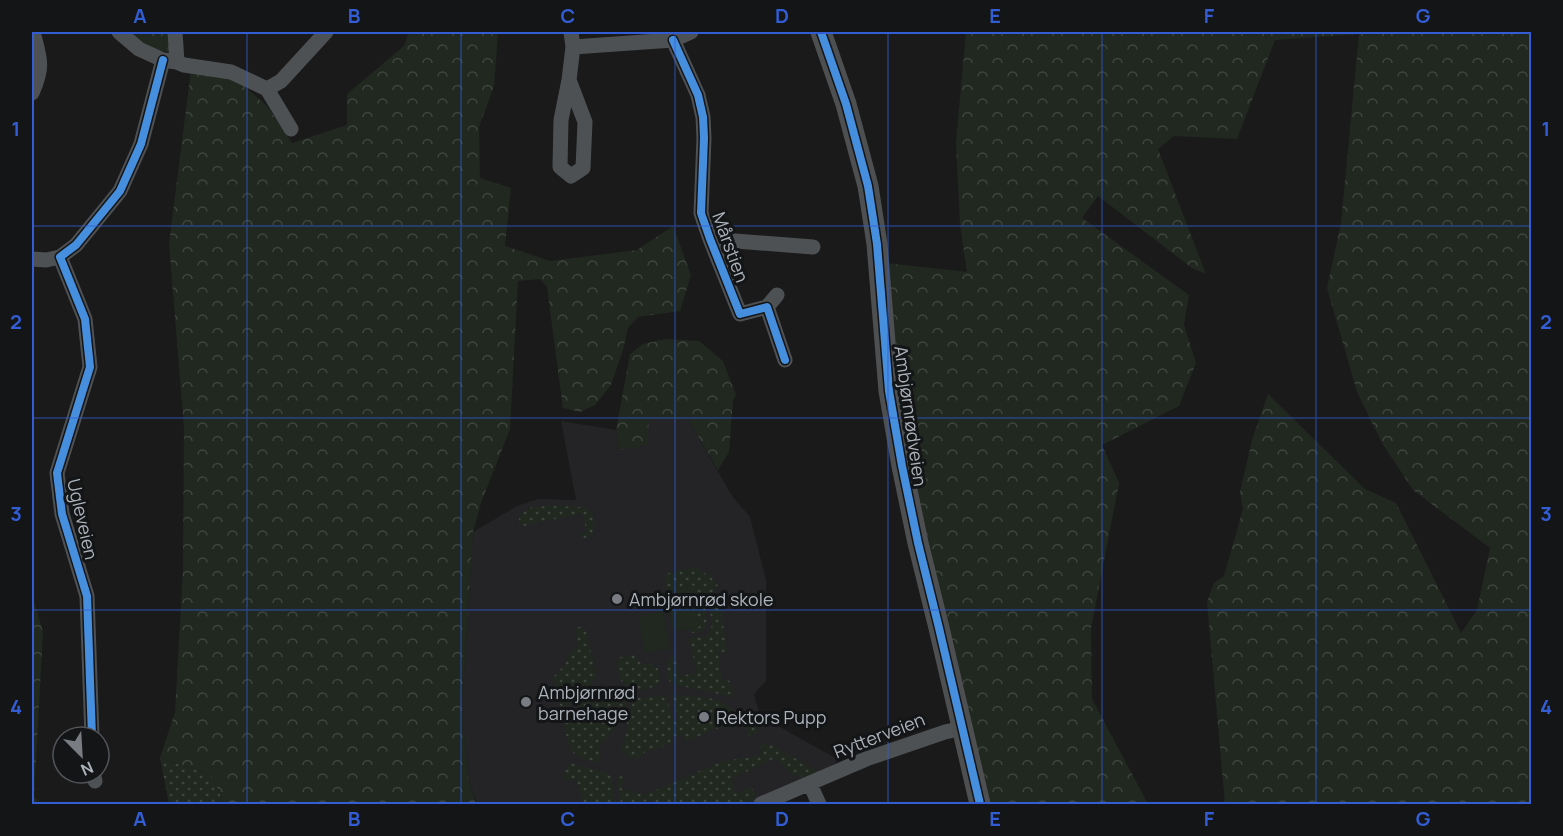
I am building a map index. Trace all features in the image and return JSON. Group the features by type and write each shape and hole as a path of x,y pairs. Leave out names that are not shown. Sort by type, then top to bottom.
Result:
{"street":[{"path":"32,93 39,78 41,60 33,32"},
{"path":"119,32 139,49 170,61 231,72 267,89 291,129"},
{"path":"32,259 46,260 60,257 76,245 120,191 141,144 170,61 175,32"},
{"path":"267,89 281,81 326,32"},
{"path":"569,80 585,122 583,168 571,176 560,167 561,120 573,47 571,32"},
{"path":"573,47 672,40 691,32"},
{"name":"Ambjørnrødveien","path":"821,32 846,104 868,186 877,244 889,391 902,466 980,804"},
{"name":"Mårstien","path":"672,40 698,96 703,117 701,213 710,239 740,314 767,307"},
{"name":"Mårstien","path":"710,239 813,247"},
{"name":"Ugleveien","path":"60,257 85,319 90,367 57,472 62,514 87,596 92,725"},
{"path":"777,295 767,307 785,360"},
{"name":"Rytterveien","path":"761,804 866,759 963,728"},
{"path":"810,784 819,804"}],"shaded area":[{"name":"Ambjørnrød skole","path":"649,419 688,419 732,496 750,517 766,580 766,681 754,694 760,716 839,760 819,775 751,804 477,804 468,778 462,708 473,532 517,506 538,499 576,500 561,421 616,430 619,450"}],"green space":[{"path":"128,32 170,32 172,53 149,46"},
{"path":"409,32 498,32 494,86 479,127 480,178 511,188 505,246 550,261 637,250 673,226 691,275 680,311 638,317 628,328 611,385 595,405 580,412 563,408 547,287 540,279 518,281 510,429 481,503 473,532 462,708 468,778 476,804 224,804 211,774 160,758 175,712 183,570 184,428 169,244 191,70 237,80 267,106 292,143 347,125 347,94 404,46"},
{"path":"966,32 1531,32 1531,804 1225,804 1207,602 1214,583 1224,576 1243,509 1240,492 1252,440 1268,394 1365,489 1396,503 1461,633 1477,610 1490,548 1413,490 1382,443 1357,392 1327,288 1341,223 1359,34 1275,40 1237,139 1174,136 1158,149 1206,274 1192,268 1098,196 1082,218 1189,295 1184,325 1196,363 1179,406 1102,445 1119,483 1091,628 1092,699 1148,804 987,804 918,514 885,263 967,272 960,225 956,143"},
{"path":"666,339 699,341 723,361 736,395 733,400 729,452 718,470 688,419 649,419 647,444 619,450 616,430 630,354 643,344"},
{"path":"532,507 585,508 593,516 594,529 590,536 581,538 580,534 587,532 582,513 524,526 519,524 521,515"},
{"path":"697,567 709,575 718,586 707,603 706,626 699,632 692,633 689,629 699,627 693,585 665,590 665,574"},
{"path":"693,585 699,627 673,631 665,590"},
{"path":"32,594 43,632 34,797 42,804 32,804"},
{"path":"717,595 727,651 718,653 722,679 730,681 734,698 675,685 670,683 667,674 669,660 675,652 679,676 697,673 689,637 703,637 710,631 712,624 710,608"},
{"path":"663,611 670,649 645,653 638,616"},
{"path":"575,627 582,627 586,631 596,675 593,682 567,708 563,708 559,704 553,678 571,653 578,648"},
{"path":"634,654 640,663 651,664 658,669 660,681 652,687 635,690 622,682 617,658"},
{"path":"603,687 621,694 626,701 626,706 621,719 608,739 599,744 602,761 599,763 583,759 571,750 565,732 565,722 576,708"},
{"path":"672,695 703,697 721,702 750,721 758,732 749,737 745,725 714,729 686,742 683,734 671,738 672,742 657,749 646,750 641,757 635,759 624,754 621,751 628,727 626,720 632,705 638,698 665,696 675,722 679,720"},
{"path":"761,744 771,745 819,773 806,776 795,775 775,758 731,779 736,793 751,787 756,795 750,804 653,804 652,800 621,804 617,782 619,776 624,777 621,789 645,795 723,761 761,756"},
{"path":"160,758 211,774 224,804 169,804"},
{"path":"571,763 610,774 615,804 584,804 576,779 564,781 566,765"}],"cycle path":[{"path":"821,32 846,104 868,186 877,244 889,391 902,466 980,804"},
{"path":"673,40 698,95 703,117 701,213 710,239 740,314 767,307 785,360"},
{"path":"92,725 87,596 62,514 57,473 90,367 85,319 60,257 76,245 120,191 141,144 163,60"}],"place":[{"name":"Ambjørnrød skole","path":"617,599"},
{"name":"Ambjørnrød barnehage","path":"526,702"},
{"name":"Rektors Pupp","path":"704,717"}]}
